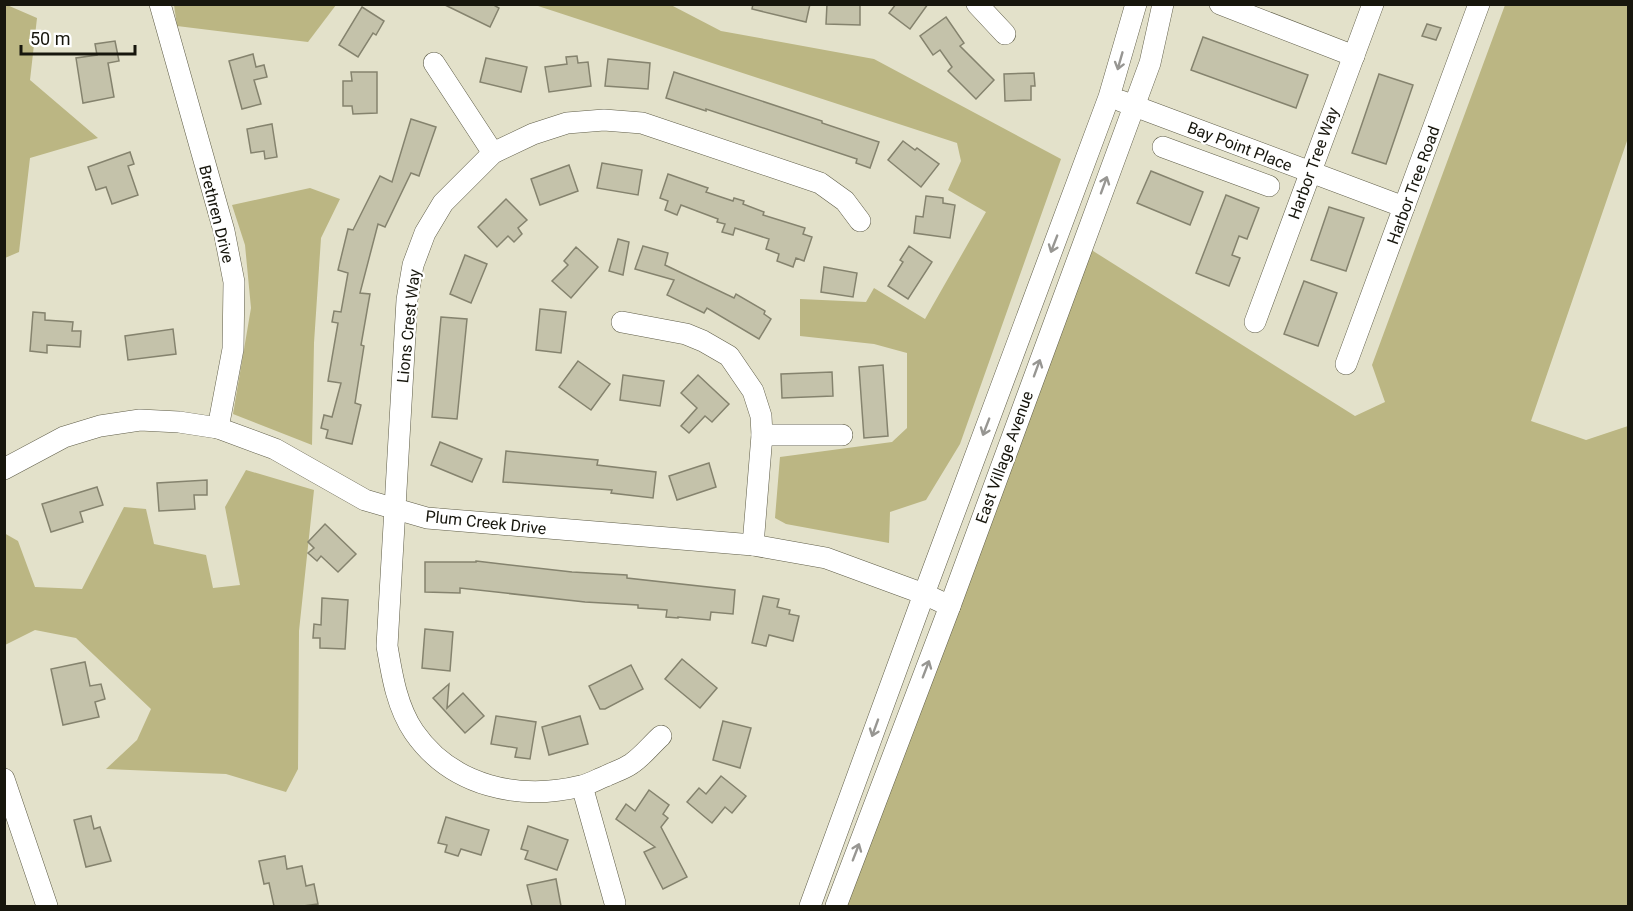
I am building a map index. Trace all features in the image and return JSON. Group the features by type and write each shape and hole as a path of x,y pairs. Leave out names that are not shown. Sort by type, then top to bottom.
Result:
{"street":[{"name":"Brethren Drive","path":"160,4 160,11 224,231 234,282 233,349 218,428"},
{"path":"977,4 1005,34"},
{"name":"East Village Avenue","path":"810,906 1110,96 1136,4"},
{"name":"East Village Avenue","path":"836,906 950,606 1150,63 1163,4"},
{"path":"1220,4 1354,56"},
{"name":"Harbor Tree Way","path":"1256,322 1309,172 1373,4"},
{"name":"Harbor Tree Road","path":"1346,364 1479,4"},
{"path":"434,63 493,153"},
{"name":"Bay Point Place","path":"1110,96 1404,207"},
{"name":"Lions Crest Way","path":"661,736 632,764 582,786 530,793 505,790 476,782 457,772 429,750 413,731 394,688 387,646 407,300 413,265 425,233 443,202 493,153 533,134 567,123 604,120 642,123 820,183 845,201 860,221"},
{"path":"1220,168 1230,142"},
{"path":"1163,147 1269,186"},
{"path":"622,322 686,334 703,341 729,356 753,391 761,416 762,435 753,545"},
{"name":"Plum Creek Drive","path":"4,469 64,437 100,426 140,420 179,422 218,428 275,449 365,500 427,518 753,545 826,558 924,594 950,606"},
{"path":"762,435 842,435"},
{"path":"4,779 47,906"},
{"path":"582,786 615,903"}],"shaded area":[{"path":"4,5 37,18 30,80 98,138 30,158 19,252 5,258"},
{"path":"174,5 336,5 308,42 177,26"},
{"path":"535,5 671,5 721,31 874,59 1061,159 960,444 926,500 890,512 889,543 786,524 775,518 780,457 892,442 907,428 907,353 874,344 800,336 800,299 866,302 874,288 925,319 986,212 948,190 961,161 957,143"},
{"path":"1505,5 1628,5 1628,138 1531,421 1586,440 1628,426 1628,906 836,906 1082,244 1355,416 1385,402 1372,365"},
{"path":"310,188 340,199 321,238 314,343 312,445 233,414 251,308 245,245 232,205"},
{"path":"246,470 314,490 299,631 298,769 286,792 226,774 106,769 137,740 151,709 76,638 35,630 5,645 4,533 18,541 35,587 82,589 124,507 146,509 154,544 206,555 213,588 240,585 225,507"}],"building":[{"path":"443,4 492,4 499,8 490,27"},
{"path":"753,4 810,4 806,22 752,9"},
{"path":"827,4 860,4 860,25 826,24"},
{"path":"896,4 928,4 910,29 889,13"},
{"path":"362,7 384,21 376,35 373,33 358,57 339,45"},
{"path":"946,17 964,43 960,46 994,80 976,99 948,71 952,67 940,50 933,55 920,36"},
{"path":"1427,24 1441,28 1436,40 1422,36"},
{"path":"1203,37 1308,75 1296,108 1191,70"},
{"path":"115,41 119,61 108,63 114,97 83,103 76,58 97,55 95,44"},
{"path":"253,54 256,67 264,65 267,77 254,80 261,104 242,109 229,61"},
{"path":"577,56 578,63 588,62 591,86 549,92 545,67 567,64 566,57"},
{"path":"486,58 527,67 521,92 480,82"},
{"path":"608,59 650,63 648,89 605,86"},
{"path":"351,72 377,72 377,113 353,114 352,106 343,106 343,81 352,81"},
{"path":"674,72 879,142 870,168 856,163 857,159 666,98"},
{"path":"1034,73 1035,86 1031,86 1031,100 1005,101 1004,74"},
{"path":"1379,74 1413,85 1386,164 1352,153"},
{"path":"411,119 436,127 419,176 411,173 385,227 378,224 360,293 370,294 361,345 364,346 355,403 361,405 352,444 326,438 328,430 321,428 324,415 332,417 341,383 328,381 338,323 332,322 334,311 341,312 348,273 338,270 348,229 353,230 380,176 392,182"},
{"path":"272,124 277,157 265,159 264,151 251,153 247,129"},
{"path":"903,141 939,164 921,187 888,160"},
{"path":"130,152 134,164 128,166 138,195 112,204 106,187 96,190 88,167"},
{"path":"602,163 642,170 638,195 597,188"},
{"path":"569,165 578,191 540,205 531,179"},
{"path":"1151,171 1203,192 1190,225 1137,203"},
{"path":"668,174 708,188 706,192 733,201 734,198 744,201 743,204 764,212 763,215 805,228 803,234 812,237 804,261 796,258 793,267 777,261 779,254 766,249 769,239 735,228 733,235 722,232 725,224 717,222 718,219 681,205 677,215 665,210 668,201 660,198"},
{"path":"1226,195 1259,208 1247,239 1239,236 1232,255 1240,258 1229,286 1196,273"},
{"path":"926,196 943,198 943,203 955,205 950,238 914,233 916,216 923,217"},
{"path":"506,199 527,220 518,228 522,234 514,242 508,236 497,247 478,227"},
{"path":"1329,207 1364,218 1346,271 1311,260"},
{"path":"618,239 629,242 623,275 609,271"},
{"path":"643,246 668,253 665,265 734,298 736,294 765,311 764,314 771,319 759,339 707,308 704,313 667,295 674,280 635,269"},
{"path":"909,246 932,262 908,299 888,286 903,262 900,260"},
{"path":"576,247 598,267 571,298 552,281 568,265 564,261"},
{"path":"465,255 487,264 471,303 450,294"},
{"path":"824,267 857,273 853,297 821,292"},
{"path":"1304,281 1337,293 1318,346 1284,334"},
{"path":"540,309 566,312 561,353 536,350"},
{"path":"33,312 45,313 45,320 73,322 72,331 81,331 80,347 47,345 47,353 30,351"},
{"path":"441,317 467,319 457,419 432,417"},
{"path":"173,329 176,354 128,360 125,336"},
{"path":"578,361 610,384 591,410 559,387"},
{"path":"883,365 888,436 864,438 859,367"},
{"path":"832,372 833,396 782,398 781,374"},
{"path":"623,375 664,381 660,406 620,400"},
{"path":"698,375 729,404 712,422 705,416 689,433 681,426 697,408 681,393"},
{"path":"440,442 482,459 472,482 431,465"},
{"path":"506,451 598,460 597,465 656,472 653,498 611,493 612,490 503,482"},
{"path":"709,463 716,487 677,500 669,476"},
{"path":"207,480 207,495 194,495 195,509 159,511 157,483"},
{"path":"97,487 103,505 80,512 83,522 51,532 42,504"},
{"path":"325,524 356,554 338,572 321,556 317,561 308,553 314,548 308,542"},
{"path":"476,561 572,572 627,575 627,578 735,590 733,614 711,612 710,620 678,618 666,617 667,610 638,608 638,605 585,602 460,588 460,593 425,592 425,562"},
{"path":"763,596 779,599 777,607 790,610 789,614 799,616 793,641 769,635 766,646 752,643"},
{"path":"322,598 348,600 345,649 320,648 320,638 313,638 314,624 321,625"},
{"path":"425,629 453,632 450,671 422,668"},
{"path":"682,659 717,688 700,708 665,679"},
{"path":"85,662 90,686 101,684 105,699 95,702 99,717 63,725 51,669"},
{"path":"631,665 643,689 605,709 600,709 589,686"},
{"path":"449,684 447,708 463,693 484,716 465,733 433,698"},
{"path":"496,716 536,722 530,759 515,757 517,748 491,744"},
{"path":"580,716 588,744 549,755 542,727"},
{"path":"723,721 751,728 740,768 713,760"},
{"path":"721,776 746,796 732,813 725,807 712,823 687,802 699,788 706,794"},
{"path":"649,790 669,805 663,814 668,818 661,827 687,877 663,889 644,852 655,847 616,819 626,804 635,811"},
{"path":"91,816 94,829 100,827 111,861 86,867 74,820"},
{"path":"446,817 489,830 481,855 461,849 458,856 445,852 447,845 438,843"},
{"path":"528,826 568,840 557,870 525,859 528,851 521,849"},
{"path":"285,856 287,869 302,866 306,886 314,884 318,904 274,906 269,883 264,884 259,861"},
{"path":"556,879 561,906 532,906 527,885"}]}
